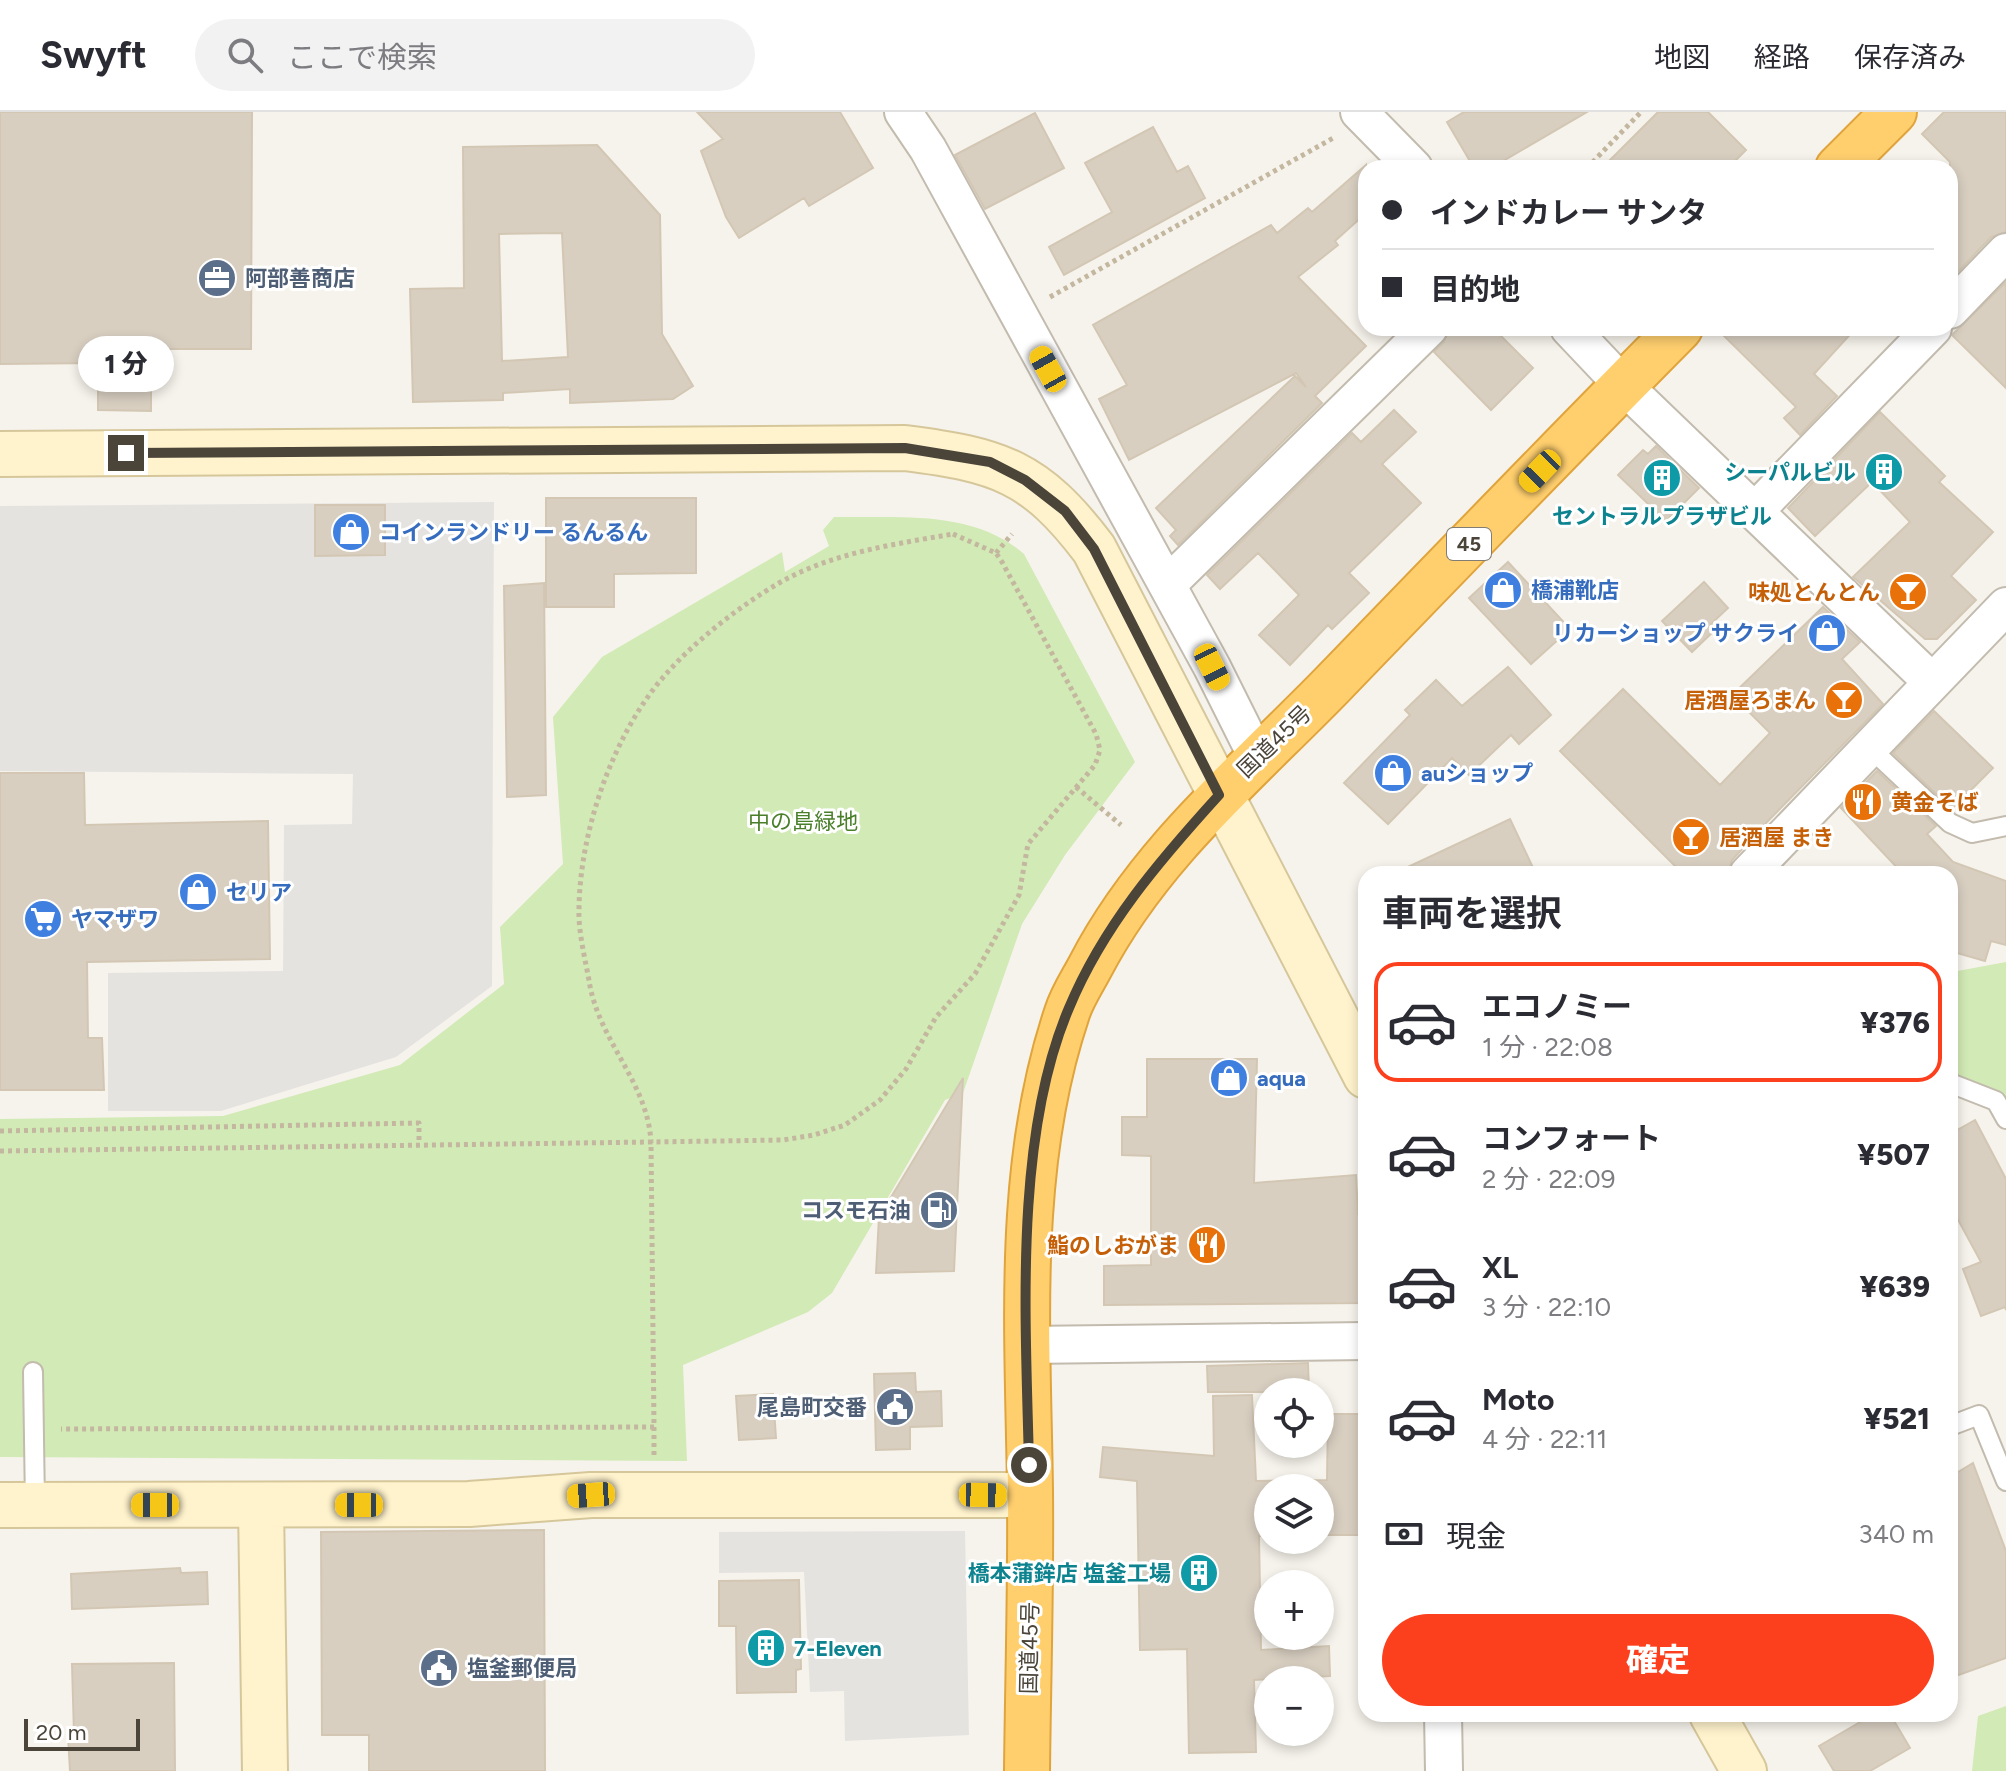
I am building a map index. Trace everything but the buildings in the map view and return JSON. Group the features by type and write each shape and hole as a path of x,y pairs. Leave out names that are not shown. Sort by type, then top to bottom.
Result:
{"highway":[{"path":"1846,160 1894,112"},
{"name":"国道45号","path":"1027,1771 1030,1495 1026,1345 1031,1180 1043,1097 1068,1009 1116,921 1159,862 1219,795 1258,759 1672,336"}],"street":[{"path":"903,112 928,149 1167,585 1258,759"},
{"path":"1362,116 1406,160"},
{"path":"1958,302 2006,252"},
{"path":"1167,585 1421,336"},
{"path":"1577,336 1623,385 1932,682"},
{"path":"1755,511 1925,336"},
{"path":"0,454 905,448 990,462 1025,480 1065,511 1094,549 1358,1061"},
{"path":"1756,866 2006,606"},
{"path":"1026,1345 1358,1341"},
{"path":"18,1505 469,1504 591,1495 1030,1495"},
{"path":"261,1506 265,1771"},
{"path":"1443,1722 1444,1771"},
{"path":"1716,1722 1744,1771"}],"lane":[{"path":"1869,747 1950,823 1972,833 2006,826"},
{"path":"1958,1086 1996,1101 2006,1119"},
{"path":"18,1505 34,1429 33,1372"},
{"path":"1958,1423 1979,1415 2006,1481"}],"path":[{"path":"1595,160 1641,112"},
{"path":"1018,315 1362,116"},
{"path":"0,1151 419,1144 651,1142 783,1140 814,1135 845,1125 880,1100 906,1069 936,1017 975,974 1019,895 1028,844 1095,765 1100,750 1096,734 996,553 953,534 843,557 780,583 720,626 666,674 633,725 606,771 589,836 578,909 591,990 613,1048 649,1115 651,1142 654,1427 34,1429"},
{"path":"996,553 1012,534"},
{"path":"1076,787 1121,825"},
{"path":"0,1131 419,1123 419,1144"}],"green space":[{"name":"中の島緑地","path":"834,517 909,517 958,523 982,529 1024,554 1135,762 1065,855 1022,924 963,1093 945,1100 832,1293 808,1312 683,1365 687,1461 0,1457 0,1119 223,1116 400,1065 504,984 500,927 563,864 553,717 602,657 782,552 785,572 829,546 823,530"},
{"path":"2006,962 2006,1096 1958,1084 1958,971"},
{"path":"2006,1706 2006,1771 1972,1771 1978,1716"}],"shaded area":[{"path":"494,502 492,986 396,1057 221,1111 108,1111 108,973 283,971 284,825 352,824 353,774 0,771 0,506"},
{"path":"965,1531 969,1735 845,1741 844,1691 810,1692 804,1572 719,1573 719,1532"}],"place":[{"name":"阿部善商店","path":"217,278"},
{"name":"シーパルビル","path":"1884,472"},
{"name":"セントラルプラザビル","path":"1662,478"},
{"name":"コインランドリー るんるん","path":"351,532"},
{"name":"橋浦靴店","path":"1503,590"},
{"name":"味処とんとん","path":"1908,592"},
{"name":"リカーショップ サクライ","path":"1827,633"},
{"name":"居酒屋ろまん","path":"1844,700"},
{"name":"auショップ","path":"1393,773"},
{"name":"黄金そば","path":"1863,802"},
{"name":"居酒屋 まき","path":"1691,837"},
{"name":"セリア","path":"198,892"},
{"name":"ヤマザワ","path":"43,919"},
{"name":"aqua","path":"1229,1078"},
{"name":"コスモ石油","path":"939,1210"},
{"name":"鮨のしおがま","path":"1207,1245"},
{"name":"尾島町交番","path":"895,1407"},
{"name":"橋本蒲鉾店 塩釜工場","path":"1199,1573"},
{"name":"7-Eleven","path":"766,1648"},
{"name":"塩釜郵便局","path":"439,1668"}],"route":[{"path":"126,453 905,448 990,462 1025,480 1065,511 1094,549 1219,795 1159,862 1107,933 1068,1009 1043,1097 1031,1180 1026,1345 1029,1465"}]}
